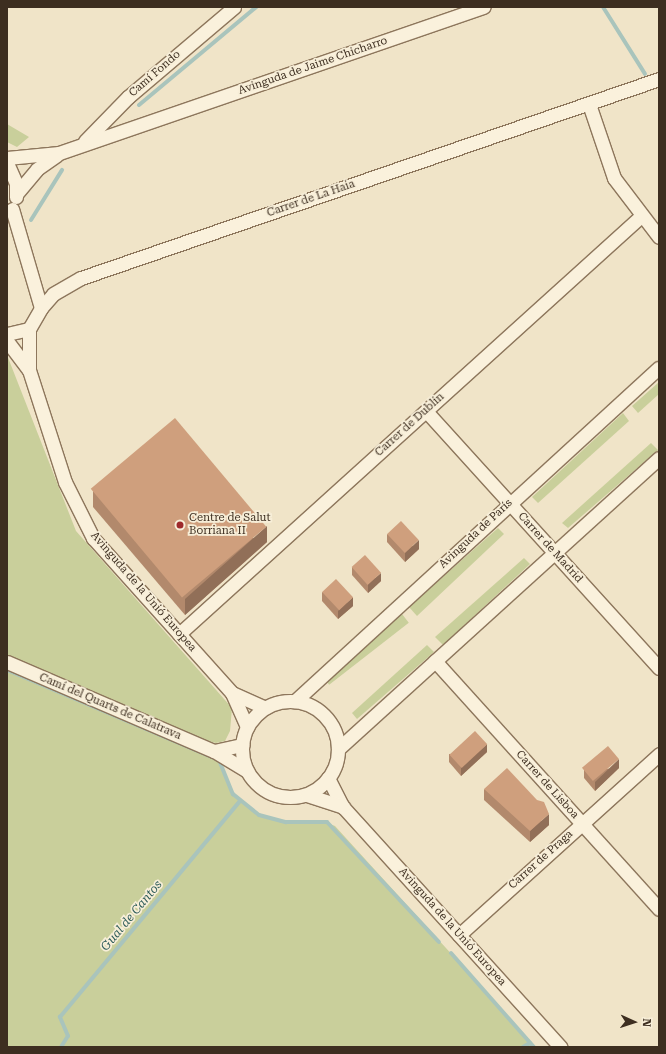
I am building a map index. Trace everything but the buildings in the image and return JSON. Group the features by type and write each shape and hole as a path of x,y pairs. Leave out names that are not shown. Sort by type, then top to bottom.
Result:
{"street":[{"name":"Camí Fondo","path":"80,146 110,119 128,97 234,7"},
{"name":"Avinguda de Jaime Chicharro","path":"59,153 484,7"},
{"path":"659,80 589,104 614,178 640,217 659,237"},
{"name":"Carrer de La Haia","path":"41,308 53,294 81,278 589,104"},
{"path":"41,308 10,213 17,193 37,169 59,153"},
{"path":"7,158 59,153"},
{"path":"7,163 14,174 17,193"},
{"name":"Carrer de Dublín","path":"179,634 640,217"},
{"name":"Avinguda de la Unió Europea","path":"41,308 29,329 29,370 65,482 93,538 232,693 247,727"},
{"path":"7,334 29,329"},
{"name":"Avinguda de la Unió Europea","path":"7,341 29,370"},
{"name":"Avinguda de París","path":"295,702 510,503 659,368"},
{"name":"Carrer de Madrid","path":"426,411 659,668"},
{"path":"338,750 330,723 320,712 295,702 265,708 247,727 242,745 246,770 265,791 278,796 307,795 328,778 338,750 659,458"},
{"name":"Carrer de Lisboa","path":"435,661 659,909"},
{"name":"Camí del Quarts de Calatrava","path":"7,662 214,751 246,770"},
{"name":"Avinguda de la Unió Europea","path":"232,693 265,708"},
{"path":"214,751 242,745"},
{"name":"Carrer de Praga","path":"459,935 659,754"},
{"name":"Avinguda de la Unió Europea","path":"328,778 343,807 561,1047"},
{"name":"Avinguda de la Unió Europea","path":"307,795 343,807"}],"green space":[{"path":"7,124 29,137 17,147 7,142"},
{"path":"7,355 76,531 232,708 230,731 225,741 216,743 189,736 7,658"},
{"path":"659,382 659,394 638,413 632,406"},
{"path":"623,413 629,421 538,503 532,497"},
{"path":"651,443 658,450 568,528 562,523"},
{"path":"498,528 504,534 417,616 409,607"},
{"path":"524,558 530,564 443,645 435,637"},
{"path":"402,614 409,623 329,685 322,676"},
{"path":"427,645 434,652 357,719 352,713"},
{"path":"7,668 219,760 234,794 260,814 286,821 319,820 335,826 536,1047 7,1047"}],"waterway":[{"path":"139,105 256,7"},
{"path":"603,7 645,74"},
{"path":"31,220 62,170"},
{"path":"7,670 219,760 233,794 259,815 286,822 327,822 439,942"},
{"name":"Gual de Cantos","path":"61,1047 68,1036 60,1017 240,801"},
{"path":"451,953 534,1047"},
{"path":"523,1047 530,1043"}],"place":[{"name":"Centre de Salut Borriana II","path":"180,525"}]}
